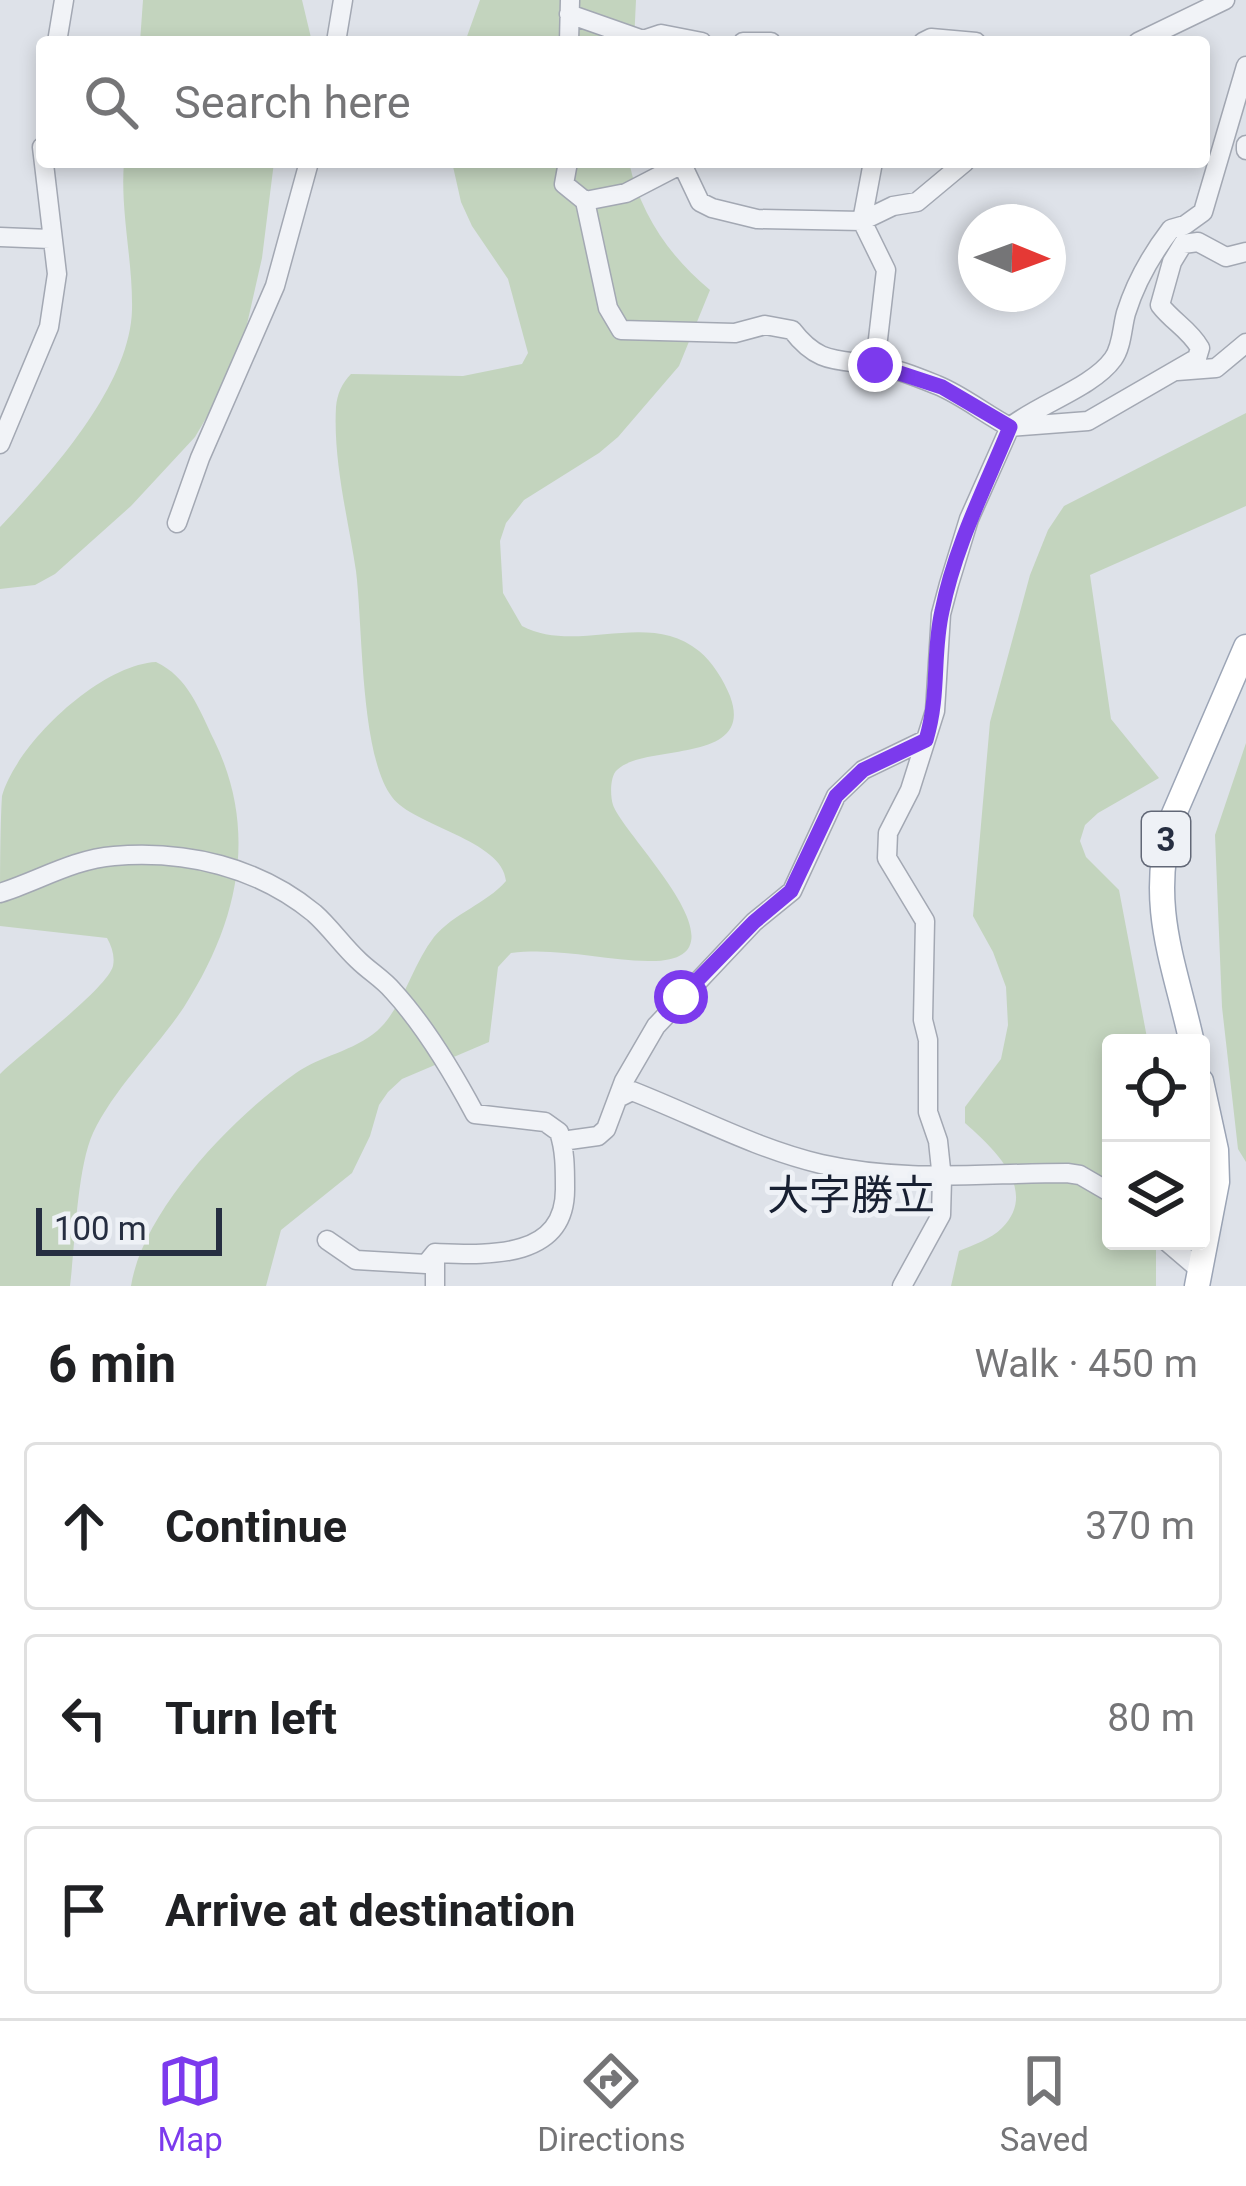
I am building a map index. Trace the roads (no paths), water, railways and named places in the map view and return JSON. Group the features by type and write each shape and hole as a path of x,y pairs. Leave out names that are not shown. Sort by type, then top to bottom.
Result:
{"main road":[{"name":"3","path":"1190,1034 1162,926 1165,846 1171,821 1246,647"},
{"path":"1198,1278 1217,1182 1210,1122"}],"street":[{"path":"58,36 64,0"},
{"path":"337,36 343,0"},
{"path":"1150,36 1225,0"},
{"path":"570,7 634,36"},
{"path":"1210,160 1245,75"},
{"path":"0,444 49,327 57,274 44,168"},
{"path":"177,523 275,286 307,168"},
{"path":"567,168 564,184 585,201 608,308 621,330 735,333 765,326 792,330 803,345 833,363 875,365 942,387 1010,427 1088,421 1197,358 1200,348 1188,329 1160,305 1172,262 1183,244 1198,242 1226,257 1246,252"},
{"path":"585,201 626,194 675,168"},
{"path":"684,168 700,202 712,208 757,219 862,221 892,206 916,202 958,168"},
{"path":"872,168 862,221 886,270 875,365"},
{"path":"902,1286 941,1215 942,1179 938,1142 928,1112 925,921 887,858 888,833 910,790 934,711 940,614 969,519 1010,427 1038,405 1079,386 1116,356 1137,280 1171,229 1203,212 1209,168"},
{"path":"0,237 50,239"},
{"path":"1172,371 1216,368 1246,343"},
{"path":"562,1142 598,1136 606,1129 645,1044 681,997 791,891 836,796 863,770 926,740"},
{"path":"0,893 57,870 113,856 184,857 262,879 318,916 392,989 431,1040 475,1114 545,1122 559,1132 566,1206 554,1232 530,1245 491,1255 435,1253"},
{"path":"618,1098 632,1091 733,1136 821,1164 942,1179 1067,1173 1102,1188"},
{"path":"327,1240 356,1260 426,1264 435,1253"},
{"path":"1174,1250 1198,1278"},
{"path":"435,1253 435,1286"}],"district":[{"name":"大字勝立","path":"851,1195"}]}
